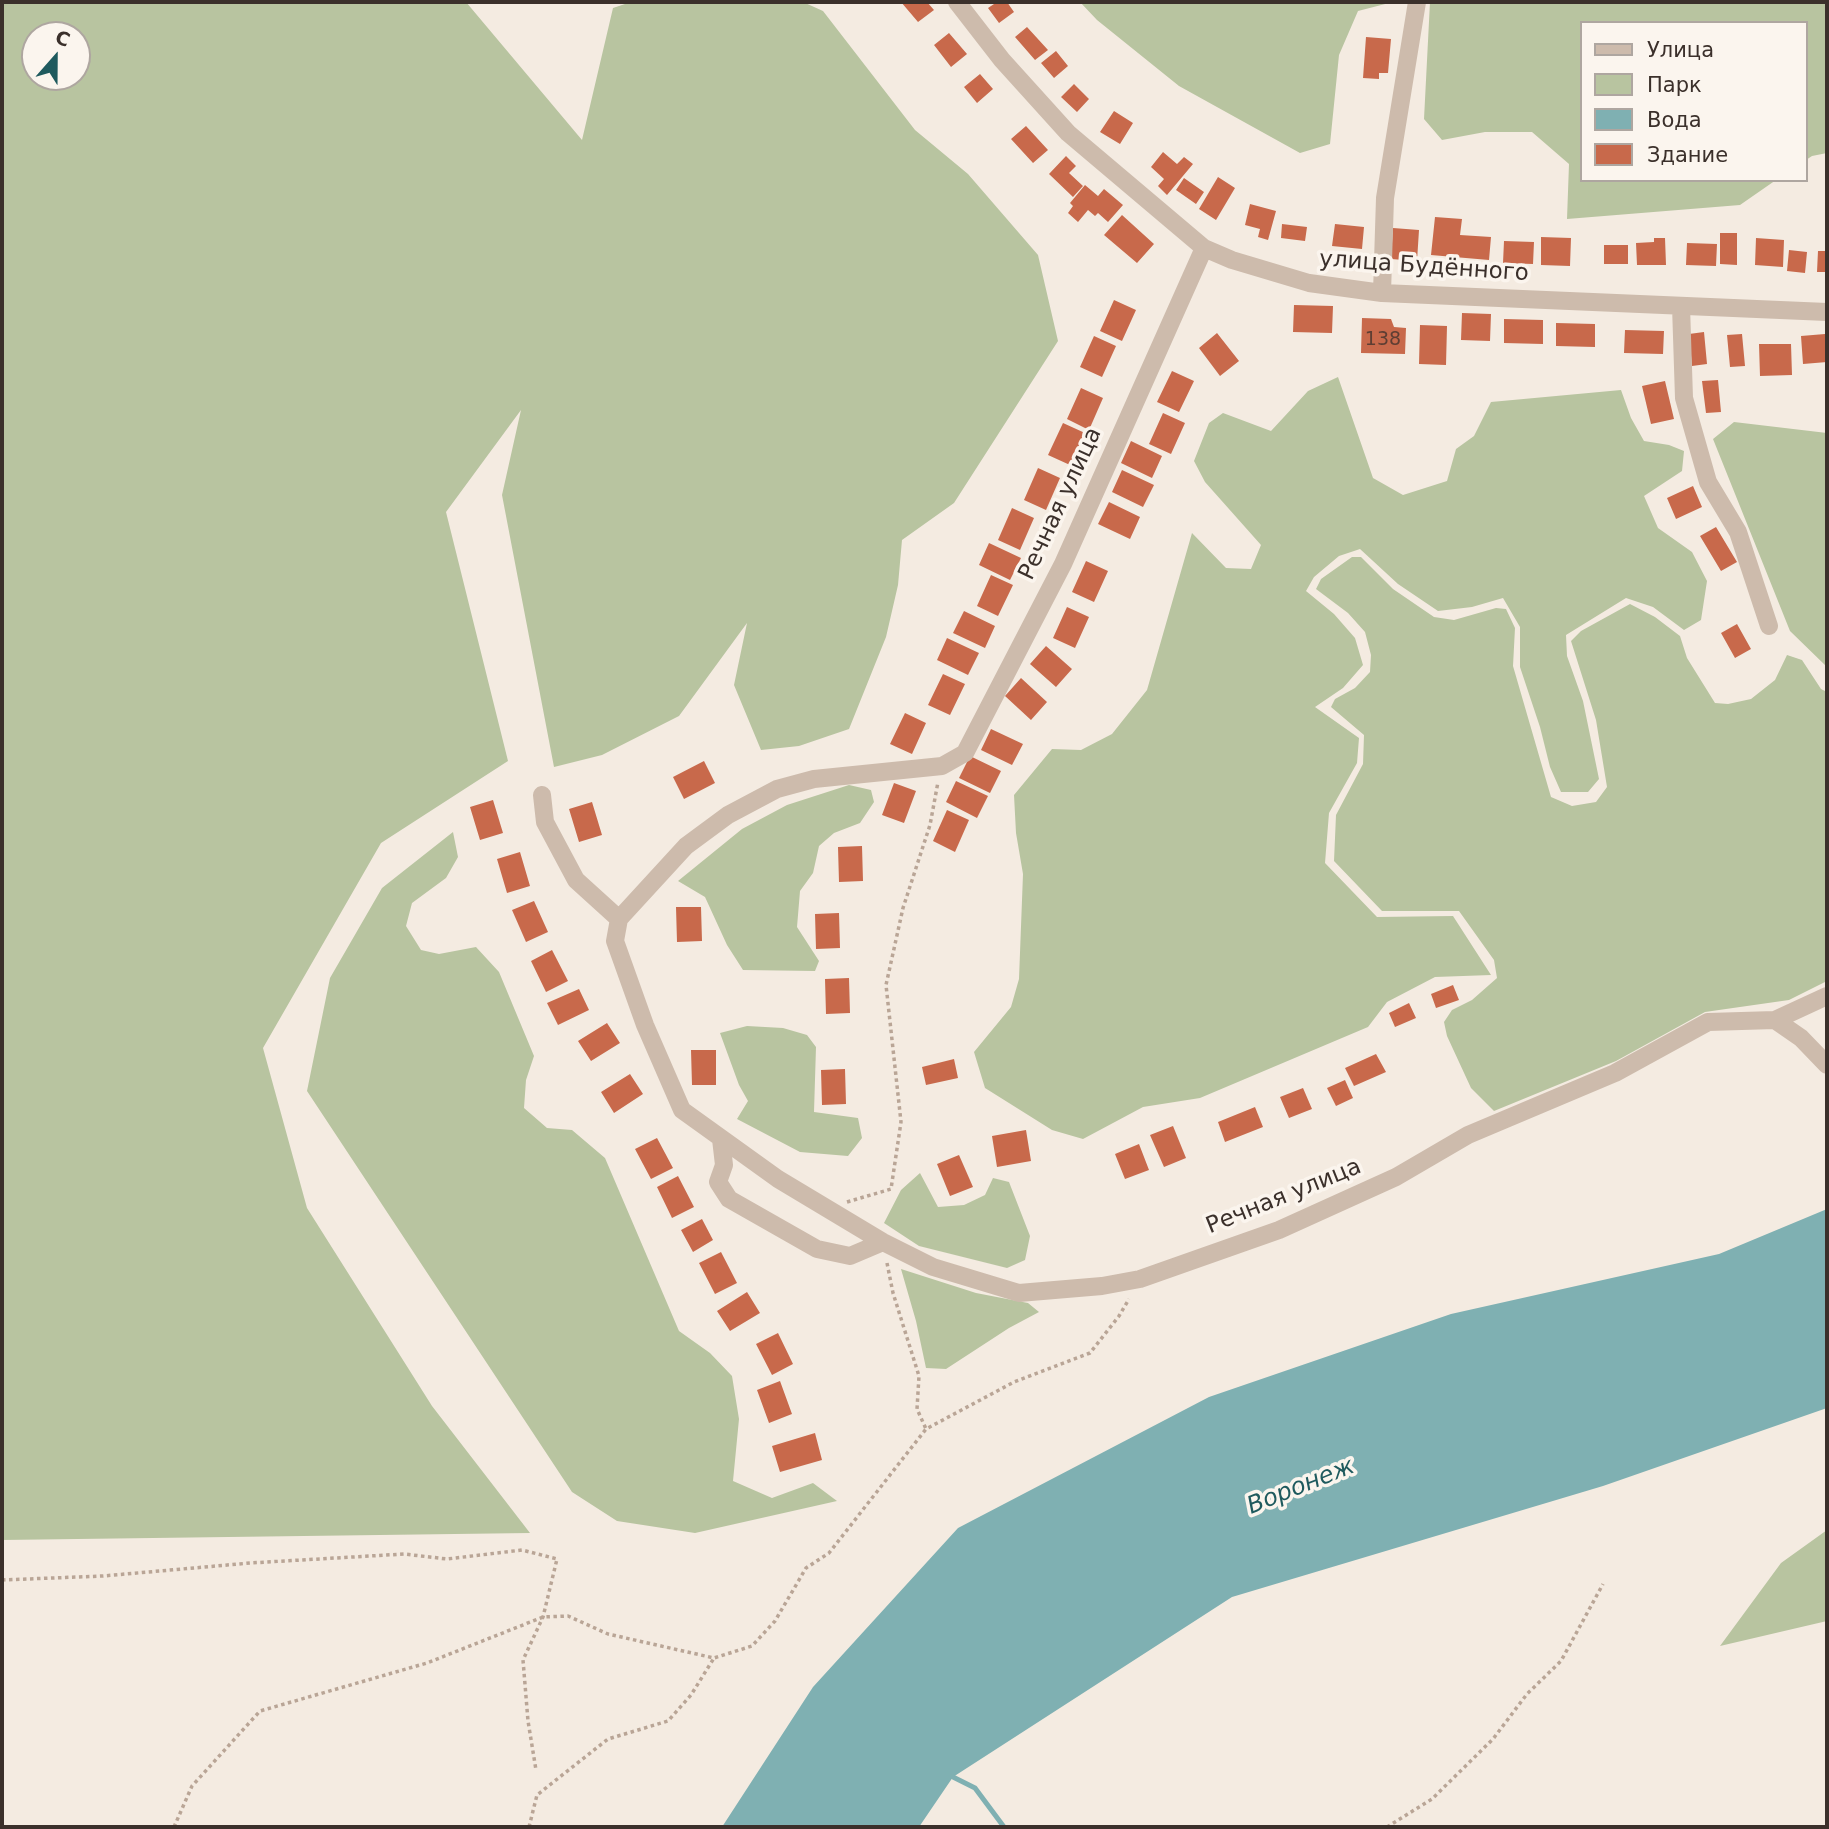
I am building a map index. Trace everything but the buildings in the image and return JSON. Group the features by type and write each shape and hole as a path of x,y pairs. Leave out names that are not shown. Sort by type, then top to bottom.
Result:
{"street":[{"name":"улица Будённого","path":"957,2 1002,60 1068,133 1204,248 1232,260 1309,283 1382,293 1827,312"},
{"path":"1382,293 1385,198 1417,2"},
{"name":"Речная улица","path":"942,766 965,752 1063,564 1204,248"},
{"path":"1681,306 1684,398 1708,482 1738,532 1769,626"},
{"path":"542,795 545,822 576,880 619,919 686,846 728,816 777,789 814,779 942,766"},
{"name":"Речная улица","path":"619,919 615,941 645,1026 682,1110 778,1179 883,1242 933,1267 1019,1293 1102,1286 1140,1279 1279,1230 1396,1177 1468,1135 1615,1073 1708,1022 1775,1020"},
{"path":"1775,1020 1827,996"},
{"path":"1775,1020 1801,1038 1827,1065"},
{"path":"721,1139 724,1165 718,1182 729,1199 817,1250 850,1256 883,1242"}],"path":[{"path":"827,1208 891,1189 901,1122 886,985 903,908 930,825 942,766"},
{"path":"883,1242 892,1293 919,1376 917,1409 926,1429"},
{"path":"174,1827 192,1786 260,1711 427,1663 543,1617 568,1616 608,1634 713,1658 752,1646 775,1621 806,1568 829,1553 926,1429 1014,1382 1090,1353 1119,1316 1140,1279"},
{"path":"2,1580 103,1576 404,1554 447,1559 522,1550 557,1559 543,1617 523,1660 528,1721 536,1770"},
{"path":"1387,1827 1433,1799 1493,1740 1527,1694 1561,1661 1603,1584"},
{"path":"529,1827 537,1796 608,1738 667,1721 691,1696 713,1658"}],"green space":[{"path":"2,2 466,2 582,140 613,8 631,2 803,2 823,11 915,130 968,174 1038,255 1058,341 954,503 902,540 898,585 886,637 849,729 799,746 761,750 734,685 747,623 679,716 602,755 554,767 502,495 521,410 446,512 508,761 381,843 263,1048 307,1208 432,1406 530,1533 2,1540"},
{"path":"1080,2 1393,2 1358,11 1339,55 1330,144 1300,153 1179,86 1097,20"},
{"path":"1430,2 1827,2 1827,153 1808,159 1808,21 1580,21 1580,182 1773,182 1740,205 1567,219 1569,164 1532,132 1485,132 1442,140 1424,119"},
{"path":"1338,377 1373,478 1403,495 1447,481 1456,449 1474,436 1491,402 1621,390 1631,418 1644,441 1669,445 1684,451 1682,471 1644,496 1658,528 1692,552 1707,581 1701,620 1684,630 1653,607 1626,598 1566,635 1567,656 1583,701 1599,779 1588,792 1561,792 1550,767 1520,667 1520,627 1503,598 1472,607 1438,611 1398,584 1360,549 1339,556 1314,577 1306,591 1334,614 1355,638 1363,665 1343,688 1315,707 1359,738 1357,763 1329,813 1325,863 1377,917 1453,916 1491,975 1435,977 1387,1002 1368,1027 1200,1098 1143,1107 1083,1139 1052,1130 985,1088 974,1052 1011,1007 1019,979 1023,874 1016,833 1014,795 1052,749 1081,750 1112,734 1147,690 1192,533 1226,568 1251,569 1261,545 1205,482 1194,461 1209,423 1223,413 1271,431 1308,391"},
{"path":"1734,422 1827,433 1827,667 1790,631 1713,439"},
{"path":"1352,557 1361,557 1393,589 1434,617 1454,620 1496,608 1506,609 1515,628 1513,666 1551,797 1572,806 1596,802 1607,787 1596,720 1571,641 1581,631 1630,604 1655,617 1680,636 1687,658 1715,703 1728,704 1751,699 1775,680 1787,655 1802,660 1821,689 1827,692 1827,981 1789,1000 1705,1012 1616,1061 1494,1111 1471,1088 1447,1036 1444,1022 1452,1010 1472,1000 1497,978 1494,960 1459,911 1382,911 1334,861 1336,815 1363,764 1364,735 1331,707 1335,699 1355,688 1370,672 1371,655 1365,632 1348,613 1316,589 1321,579"},
{"path":"849,785 871,790 874,802 860,823 834,833 819,846 813,873 800,891 797,927 819,961 815,971 743,970 727,945 705,897 678,881 742,829 787,805"},
{"path":"453,832 458,857 446,878 412,903 406,926 421,950 439,954 476,947 499,972 534,1056 526,1080 524,1108 547,1128 572,1130 605,1158 679,1331 710,1353 732,1376 739,1419 733,1481 772,1498 813,1483 837,1501 695,1533 617,1521 572,1492 307,1091 330,978 382,888"},
{"path":"747,1026 783,1028 807,1035 816,1047 814,1112 858,1118 862,1138 848,1156 800,1152 737,1119 748,1101 739,1085 720,1033"},
{"path":"920,1173 938,1207 964,1205 985,1195 993,1178 1009,1182 1030,1236 1025,1260 1007,1268 919,1246 884,1223 901,1190"},
{"path":"901,1269 976,1293 1028,1303 1039,1312 946,1369 926,1368"},
{"path":"1827,1530 1827,1621 1720,1646 1781,1563"}],"water":[{"name":"Воронеж","path":"1827,1209 1827,1408 1603,1486 1232,1597 953,1777 919,1827 722,1827 813,1687 958,1528 1209,1397 1451,1314 1719,1254"}],"waterway":[{"path":"953,1777 975,1788 1004,1827"}]}
